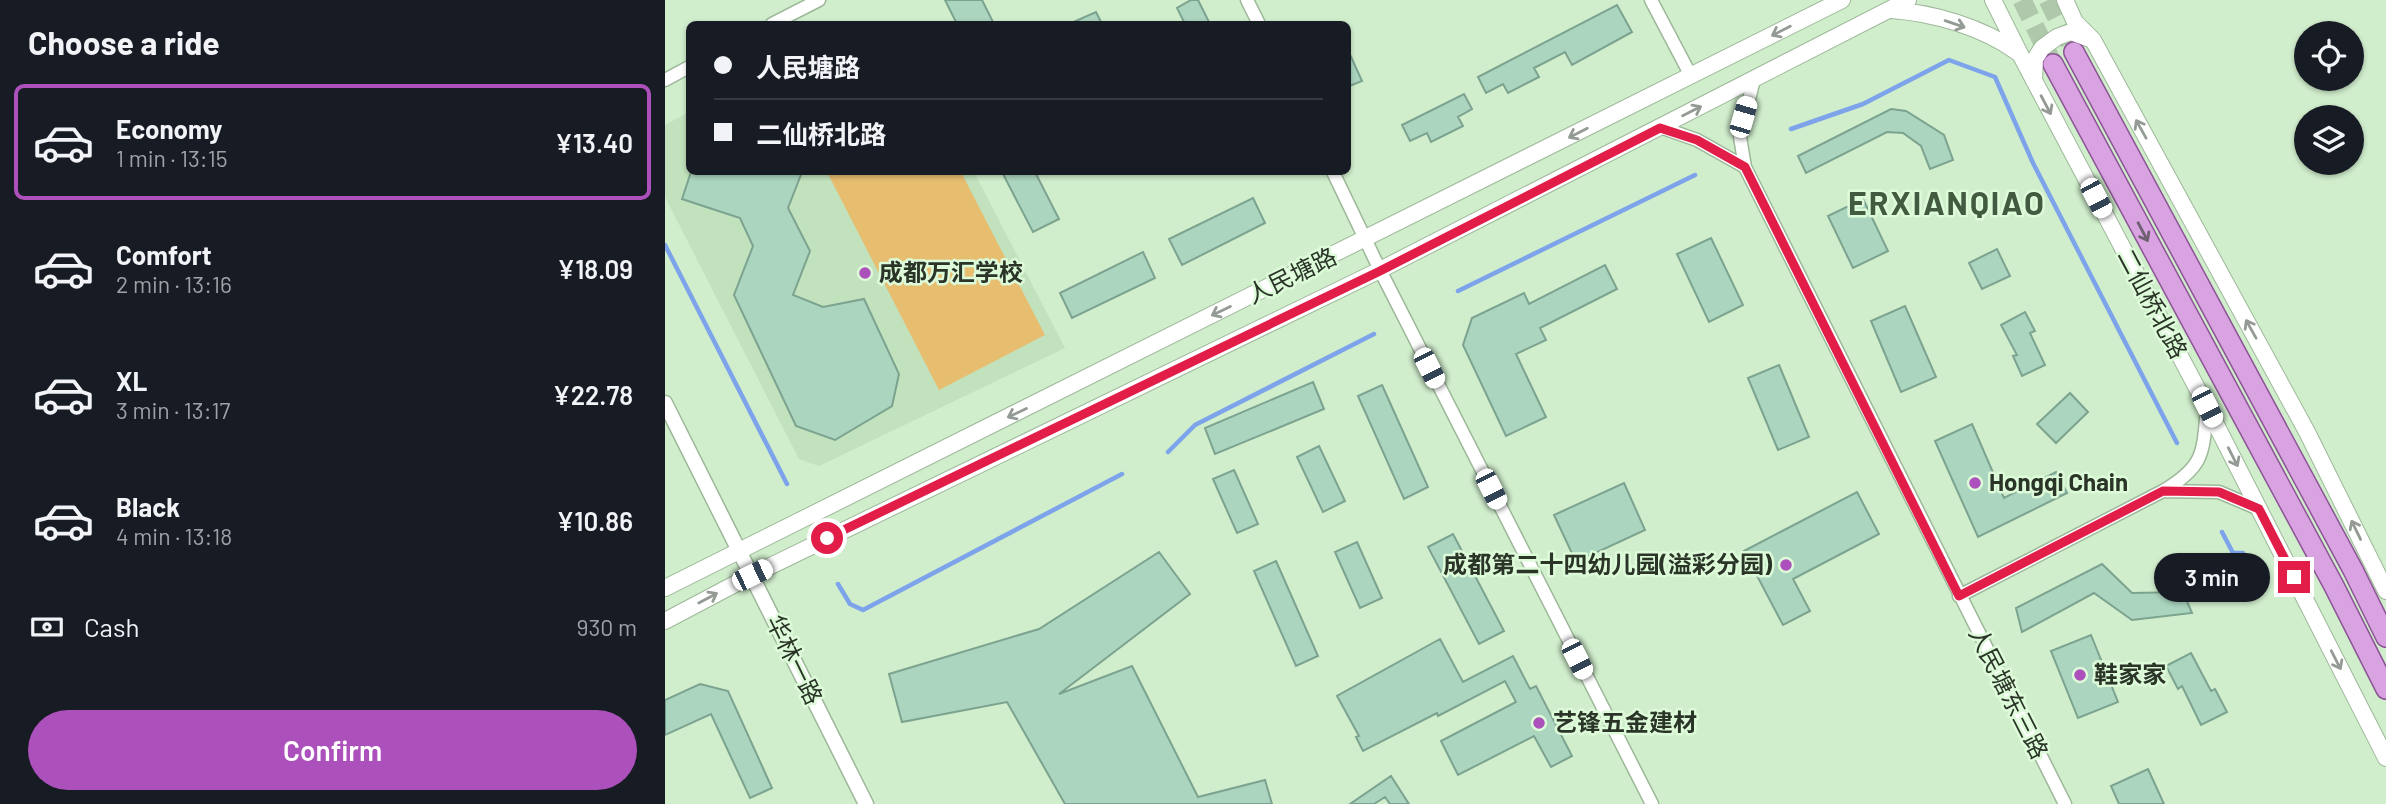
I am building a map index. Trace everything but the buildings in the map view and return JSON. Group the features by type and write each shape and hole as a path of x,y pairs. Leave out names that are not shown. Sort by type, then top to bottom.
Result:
{"main road":[{"name":"人民塘路","path":"665,588 1842,0"},
{"name":"人民塘路","path":"665,621 752,575 1380,271 1908,0"},
{"name":"二仙桥北路","path":"1993,0 2019,54 2207,407 2386,758"},
{"path":"2065,0 2075,22 2092,40 2307,432 2386,592"},
{"path":"1888,10 1926,14 1999,39 2019,54"},
{"path":"2034,82 2035,59 2042,48 2057,37 2071,32 2092,40"},
{"path":"2074,52 2353,570 2386,637"},
{"path":"2053,64 2334,586 2386,689"}],"street":[{"path":"778,21 819,0"},
{"path":"1247,0 1258,21"},
{"path":"1651,0 1691,76"},
{"path":"665,80 686,69"},
{"name":"人民塘东三路","path":"1754,79 1739,137 1745,167 2065,804"},
{"path":"1660,128 1697,140 1745,167"},
{"path":"1335,175 1380,271 1652,804"},
{"name":"华林一路","path":"665,403 866,804"},
{"path":"1959,596 2182,480 2196,467 2204,447 2207,407"},
{"path":"2163,491 2219,492 2259,509"}],"shaded area":[{"name":"成都万汇学校","path":"686,114 686,175 976,175 1065,348 819,466 799,459 665,197 665,125"},
{"path":"829,175 963,175 1045,335 939,390"}],"waterway":[{"path":"1791,129 1863,104 1949,60 1995,77 2033,163 2177,443"},
{"path":"1458,291 1695,175"},
{"path":"665,245 787,484"},
{"path":"1168,452 1195,425 1374,334"},
{"path":"838,584 850,604 863,610 1122,474"},
{"path":"2222,532 2233,553 2243,553"}],"tunnel":[{"path":"2022,0 2052,62"},
{"path":"2048,0 2074,52"}],"place":[{"name":"成都万汇学校","path":"865,273"},
{"name":"Hongqi Chain","path":"1975,483"},
{"name":"成都第二十四幼儿园(溢彩分园)","path":"1786,565"},
{"name":"鞋家家","path":"2080,675"},
{"name":"艺锋五金建材","path":"1539,723"}],"district":[{"name":"ERXIANQIAO","path":"1947,204"}],"route":[{"path":"827,538 1380,271 1660,128 1697,140 1745,167 1959,596 2163,491 2219,492 2259,509 2294,577"}]}
